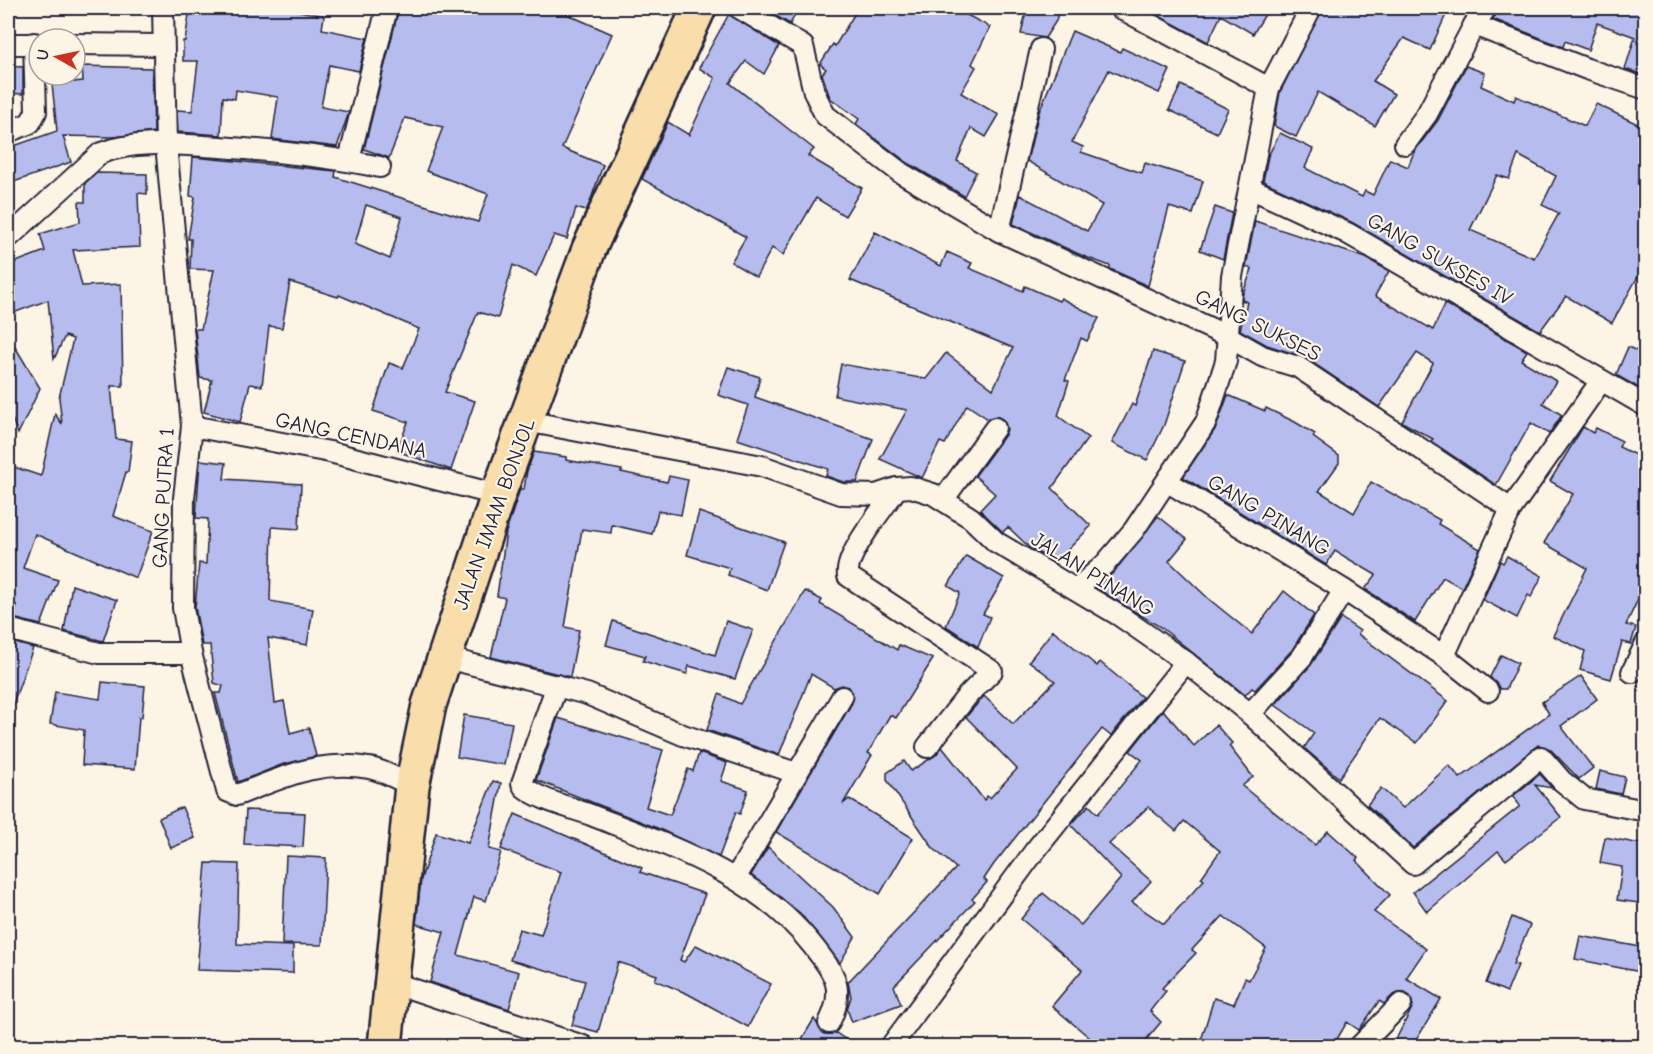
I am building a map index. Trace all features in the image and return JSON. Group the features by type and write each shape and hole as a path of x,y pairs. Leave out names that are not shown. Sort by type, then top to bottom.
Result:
{"highway":[{"name":"JALAN IMAM BONJOL","path":"385,1047 412,786 429,705 443,657 498,495 589,249 699,8"}],"street":[{"name":"GANG PUTRA 1","path":"163,8 162,45 166,144 192,426 184,498 183,608 191,652 227,790 237,795 304,769 322,766 370,768 412,786"},
{"path":"349,160 387,8"},
{"name":"GANG SUKSES","path":"739,8 803,46 814,92 825,115 901,173 999,231 1227,336 1262,356 1298,367 1511,509"},
{"path":"1120,8 1147,14 1269,88"},
{"path":"1076,590 1105,564 1168,482 1206,422 1226,361 1232,276 1269,88 1311,8"},
{"path":"1405,144 1427,114 1474,25 1486,8"},
{"path":"1474,25 1646,89"},
{"path":"8,44 27,44"},
{"path":"87,44 162,45"},
{"path":"999,231 1041,49"},
{"path":"8,132 30,123 36,112 36,87"},
{"path":"8,238 101,153 114,148 166,144 267,151 349,160 380,167"},
{"name":"GANG SUKSES IV","path":"1250,188 1347,232 1646,406"},
{"path":"1444,656 1511,509 1601,381"},
{"name":"JALAN PINANG","path":"526,421 762,466 841,494 876,495 897,488 911,487 943,500 971,518 996,542 1076,590 1186,662 1250,714 1369,821 1413,864 1542,757 1562,781 1584,799 1641,810"},
{"name":"GANG CENDANA","path":"192,426 361,459 498,495"},
{"path":"943,500 995,428"},
{"name":"GANG PINANG","path":"1168,482 1344,590 1444,656 1488,691"},
{"path":"897,488 859,544 849,563 848,576 992,671 968,695 927,747"},
{"path":"1250,714 1276,689 1302,657 1344,590"},
{"path":"8,629 99,653 191,652"},
{"path":"1632,672 1646,644"},
{"path":"443,657 587,694 683,735 796,773"},
{"path":"891,1047 1034,852 1186,662"},
{"path":"557,686 522,783 524,787 674,848 736,877 798,926 827,964 839,987 837,1008 829,1023"},
{"path":"736,877 842,697"},
{"path":"391,982 583,1047"},
{"path":"1360,1047 1401,1004"}],"building":[{"path":"190,8 285,8 324,16 322,29 367,38 359,71 329,65 321,107 349,112 337,147 272,139 278,97 236,90 235,99 223,97 221,135 178,132 177,110 192,111 198,61 183,61 183,41 185,41"},
{"path":"399,8 553,8 612,34 562,148 603,165 590,202 586,211 576,208 567,239 554,235 536,276 513,265 498,318 478,312 445,392 475,401 451,470 397,451 408,422 373,411 389,363 403,368 419,329 339,295 338,297 290,282 282,328 269,326 262,386 250,384 240,422 204,412 212,380 200,378 195,329 201,329 214,270 190,269 191,239 188,239 195,197 190,196 193,157 336,171 335,177 478,222 488,194 426,171 443,127 405,118 389,158 364,149","holes":["366,205 402,217 390,259 355,244"]},
{"path":"762,8 799,8 790,24"},
{"path":"858,8 966,8 963,13 990,27 972,64 976,67 961,93 999,115 986,137 971,128 957,161 976,172 964,196 908,163 856,124 859,119 830,98 822,74 826,69 820,64 833,44 835,46"},
{"path":"1027,8 1059,8 1056,21 1045,38 1021,34"},
{"path":"1144,8 1269,8 1253,34 1221,15 1208,42"},
{"path":"1323,8 1449,8 1430,50 1404,38 1373,81 1394,94 1375,126 1318,92 1296,137 1274,126 1280,92"},
{"path":"1646,8 1646,76 1625,69 1635,37 1597,23 1588,50 1565,41 1563,47 1493,19 1498,9"},
{"path":"729,14 779,46 764,74 746,61 730,83 814,149 808,156 862,188 845,216 816,198 783,255 772,248 756,277 731,262 746,237 642,179 668,122 689,135 715,78 699,68"},
{"path":"1072,31 1120,52 1122,48 1170,70 1159,93 1109,70 1072,142 1083,147 1081,152 1142,173 1145,163 1203,181 1193,214 1169,207 1148,286 1110,269 1110,266 1013,224 1020,195 1087,231 1102,205 1027,161 1039,112"},
{"path":"8,66 23,67 23,94 8,93"},
{"path":"87,66 152,68 154,132 113,137 63,136 71,162 8,184 8,148 57,131 52,87 87,87"},
{"path":"1466,66 1485,73 1481,86 1514,101 1516,96 1585,126 1596,104 1646,128 1646,262 1612,323 1566,296 1540,331 1353,223 1263,181 1268,156 1280,133 1313,149 1305,168 1362,197 1365,191 1373,195 1390,159 1408,167 1414,152 1438,120","holes":["1518,155 1556,176 1542,205 1559,213 1534,258 1470,230 1497,175 1509,179"]},
{"path":"1181,85 1228,109 1217,133 1169,110"},
{"path":"97,173 147,174 147,194 138,193 140,247 73,250 82,286 121,284 123,386 111,386 116,439 132,441 128,472 126,472 113,516 153,531 136,578 35,534 23,568 58,580 41,625 13,618 17,605 8,604 8,465 41,476 55,414 62,424 59,398 73,339 65,336 54,359 48,300 8,315 8,265 45,251 40,234 80,222 79,202 85,202 85,183"},
{"path":"1215,207 1232,213 1223,259 1200,250"},
{"path":"1255,221 1366,258 1389,271 1375,296 1433,330 1445,304 1527,351 1521,360 1556,381 1543,403 1562,415 1549,434 1531,423 1496,485 1431,441 1433,439 1402,422 1433,363 1417,353 1379,407 1304,357 1267,345 1240,330 1247,302 1242,300 1243,293 1252,269 1246,267"},
{"path":"875,232 941,266 947,252 972,263 969,268 1023,291 1025,286 1059,301 1061,298 1099,318 1087,341 1081,338 1065,380 1069,381 1058,416 1088,438 1052,488 1091,526 1055,563 1029,547 1008,527 1003,532 980,510 995,494 975,476 1005,435 1007,429 1002,419 996,416 988,419 967,405 945,444 940,442 922,478 880,459 907,410 835,396 841,364 926,379 946,353 993,389 1013,348 850,280"},
{"path":"8,335 40,388 18,434 8,409"},
{"path":"1628,347 1646,355 1646,392 1616,375"},
{"path":"1153,351 1185,361 1164,425 1147,460 1112,443 1132,404 1135,406"},
{"path":"728,367 760,377 755,397 873,439 857,482 843,482 826,476 828,469 737,439 748,405 718,395"},
{"path":"1228,395 1265,411 1266,408 1295,422 1315,434 1313,437 1339,456 1339,463 1319,491 1354,513 1371,482 1440,520 1438,524 1480,549 1462,588 1443,577 1415,622 1365,589 1376,575 1335,551 1326,565 1183,477 1216,428"},
{"path":"1583,427 1593,433 1596,428 1622,441 1619,447 1646,460 1646,582 1626,625 1636,627 1631,644 1622,642 1611,679 1580,670 1585,651 1553,636 1587,568 1544,543 1573,494 1550,481"},
{"path":"534,452 566,457 566,460 622,470 621,472 667,482 669,476 688,480 681,515 658,511 652,534 612,525 611,533 582,529 565,627 579,630 570,677 491,657 505,598 497,596 506,532 520,489 524,489 527,471"},
{"path":"200,460 226,463 224,479 301,484 299,529 272,527 270,601 313,609 307,645 268,638 275,703 284,701 290,733 309,728 316,756 281,765 238,782 215,693 221,693 223,686 214,683 210,645 202,645 195,607 199,563 206,564 208,519 196,518"},
{"path":"699,512 784,542 767,590 728,575 730,568 687,555"},
{"path":"1158,516 1187,539 1169,561 1210,600 1252,634 1284,591 1314,615 1292,650 1255,690 1252,688 1245,695 1162,628 1096,588 1114,572"},
{"path":"966,556 1004,578 983,614 990,617 978,647 946,626 960,593 948,586"},
{"path":"1507,556 1542,576 1531,597 1528,595 1517,618 1483,600 1500,561 1503,563"},
{"path":"72,585 117,600 103,641 64,631"},
{"path":"805,591 822,600 820,604 897,650 899,645 933,659 896,718 890,715 868,753 872,755 843,804 849,799 913,838 880,894 776,832 852,703 854,697 849,687 842,685 834,688 811,674 779,755 707,730 719,694 740,704"},
{"path":"1341,618 1360,631 1358,634 1448,701 1417,743 1380,718 1339,778 1304,748 1314,733 1275,705 1311,665"},
{"path":"613,621 715,655 726,621 753,630 735,679 689,666 687,674 643,661 645,656 606,645"},
{"path":"1053,630 1097,666 1100,662 1142,697 1111,736 1102,729 994,864 984,879 987,882 972,899 975,901 894,986 901,1004 852,1022 847,1009 851,997 848,982 956,868 933,848 887,780 887,773 904,761 911,771 936,755 942,747 984,800 987,796 990,798 1017,769 966,717 984,696 1013,724 1055,681 1029,661"},
{"path":"8,641 33,648 10,712 8,712"},
{"path":"1501,655 1518,663 1506,689 1500,689 1490,677"},
{"path":"1581,676 1597,699 1561,726 1593,768 1579,779 1550,749 1538,745 1413,848 1367,805 1381,788 1403,808 1449,765 1460,778 1549,714 1542,702"},
{"path":"102,682 145,686 142,717 139,717 135,769 82,765 84,730 50,724 55,692 100,699"},
{"path":"1163,710 1194,746 1216,725 1232,743 1229,746 1253,777 1242,786 1315,845 1328,831 1358,858 1356,860 1390,895 1374,912 1426,949 1406,978 1441,999 1412,1047 1392,1047 1413,1006 1410,996 1403,992 1393,995 1384,1004 1379,1001 1359,1030 1347,1022 1333,1046 1199,1047 1214,998 1234,1004 1245,978 1249,980 1266,948 1223,916 1192,950 1196,953 1162,988 1166,991 1150,1011 1161,1022 1140,1047 1083,1047 1090,1038 1052,1006 1082,970 1021,919 1043,893 1081,925 1121,878 1071,825 1089,805 1098,814 1142,760 1130,751","holes":["1148,807 1176,831 1184,821 1220,851 1201,878 1204,880 1164,924 1132,902 1151,881 1109,844"]},
{"path":"464,715 512,723 504,765 457,757"},
{"path":"558,718 663,750 646,807 670,815 688,769 693,771 699,753 727,763 721,781 748,790 740,814 736,812 719,857 657,828 536,780"},
{"path":"1600,771 1625,777 1621,794 1596,789"},
{"path":"1540,774 1552,788 1535,785 1561,817 1506,860 1498,851 1427,912 1413,892 1520,806 1513,796"},
{"path":"493,781 501,783 489,849 501,852 486,901 474,897 458,955 519,972 509,1009 430,982 444,932 416,924 421,879 436,833 468,843"},
{"path":"182,807 195,838 171,848 159,818"},
{"path":"246,810 305,813 303,847 244,844"},
{"path":"515,814 642,868 640,872 705,894 680,960 684,962 696,945 771,984 748,1027 688,994 655,980 657,975 618,962 598,1032 572,1025 585,981 510,960 519,929 541,935 561,872 501,849"},
{"path":"1605,837 1646,845 1646,904 1617,900 1622,867 1600,863"},
{"path":"768,847 833,907 855,937 840,963 800,913 751,875"},
{"path":"286,856 326,858 322,945 282,944"},
{"path":"206,863 239,864 237,944 293,946 293,973 197,970"},
{"path":"1512,917 1530,925 1513,964 1518,965 1507,992 1486,983"},
{"path":"1580,936 1646,948 1646,973 1575,959"},
{"path":"814,1019 824,1034 836,1033 857,1047 797,1047"}]}
